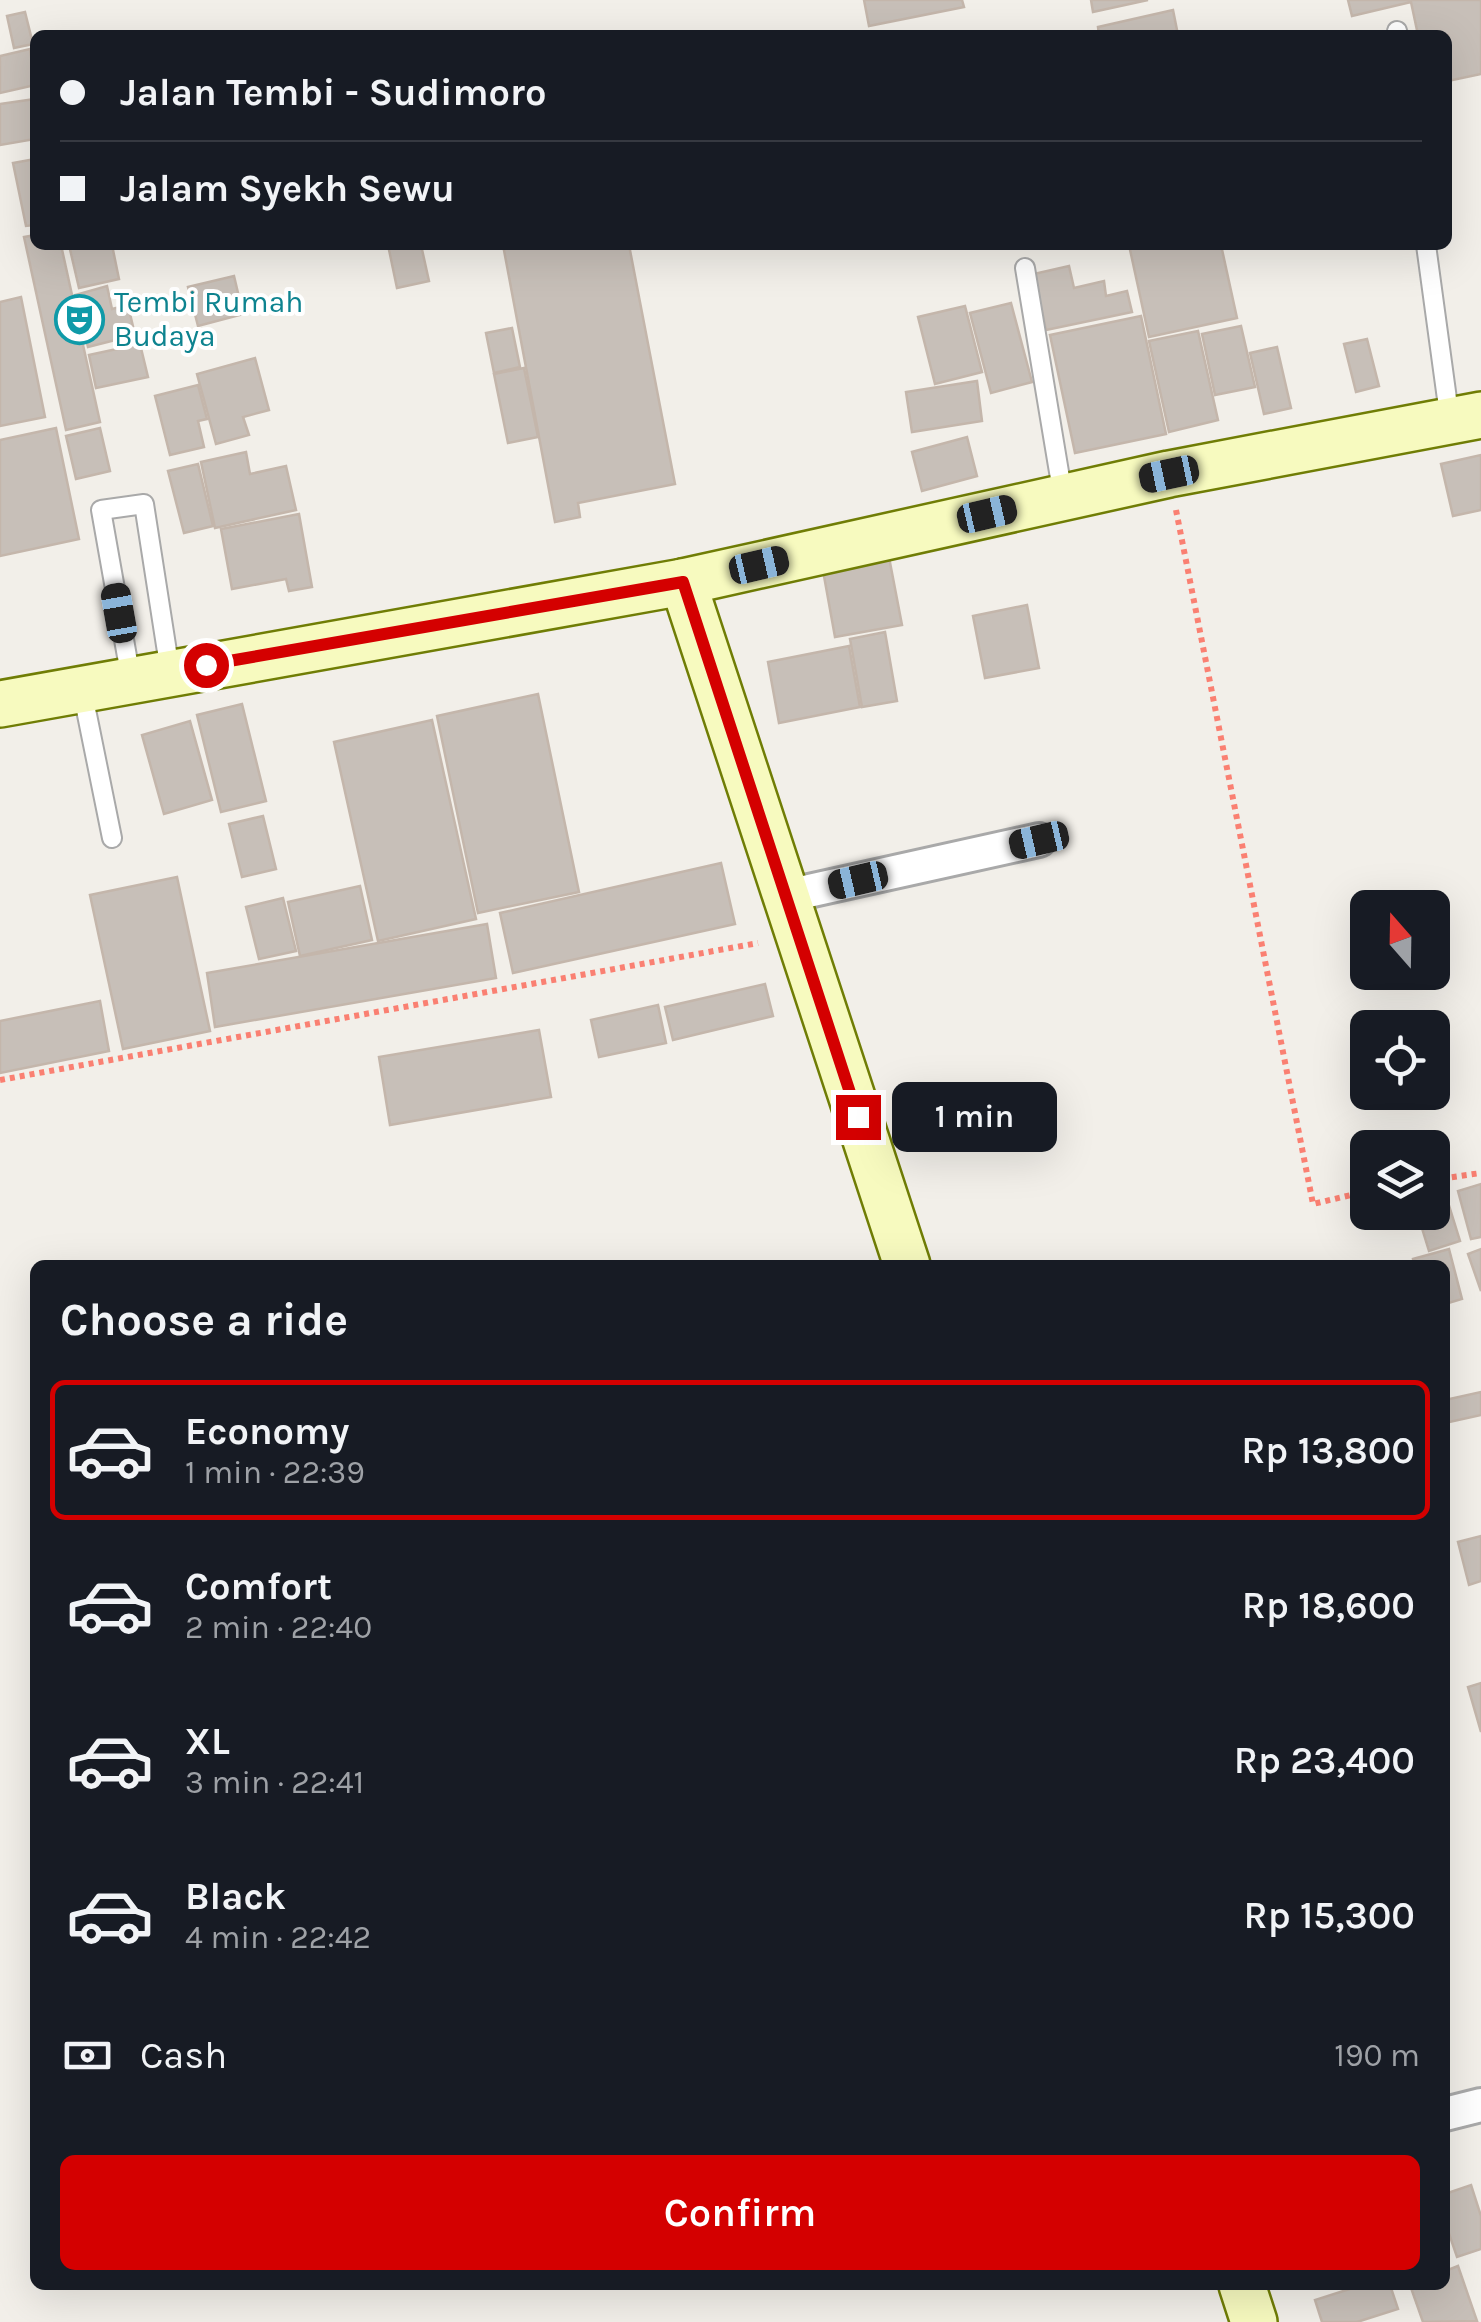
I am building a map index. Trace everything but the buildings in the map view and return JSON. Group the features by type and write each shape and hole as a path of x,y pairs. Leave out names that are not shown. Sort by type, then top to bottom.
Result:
{"main road":[{"path":"0,704 683,582 1169,474 1465,418"},
{"path":"683,582 905,1260"},
{"path":"1244,2290 1254,2322"}],"street":[{"path":"792,916 1039,840"},
{"path":"1450,2113 1481,2105"}],"lane":[{"path":"1427,250 1465,418"},
{"path":"1025,268 1063,497"},
{"path":"144,504 150,676 101,510 144,504"},
{"path":"82,689 112,838"}],"path":[{"path":"1169,474 1313,1204 1350,1195"},
{"path":"0,1080 792,916"},
{"path":"1450,1177 1481,1172"}],"place":[{"name":"Tembi Rumah Budaya","path":"79,319"}],"route":[{"path":"206,665 683,582 858,1117"}]}
